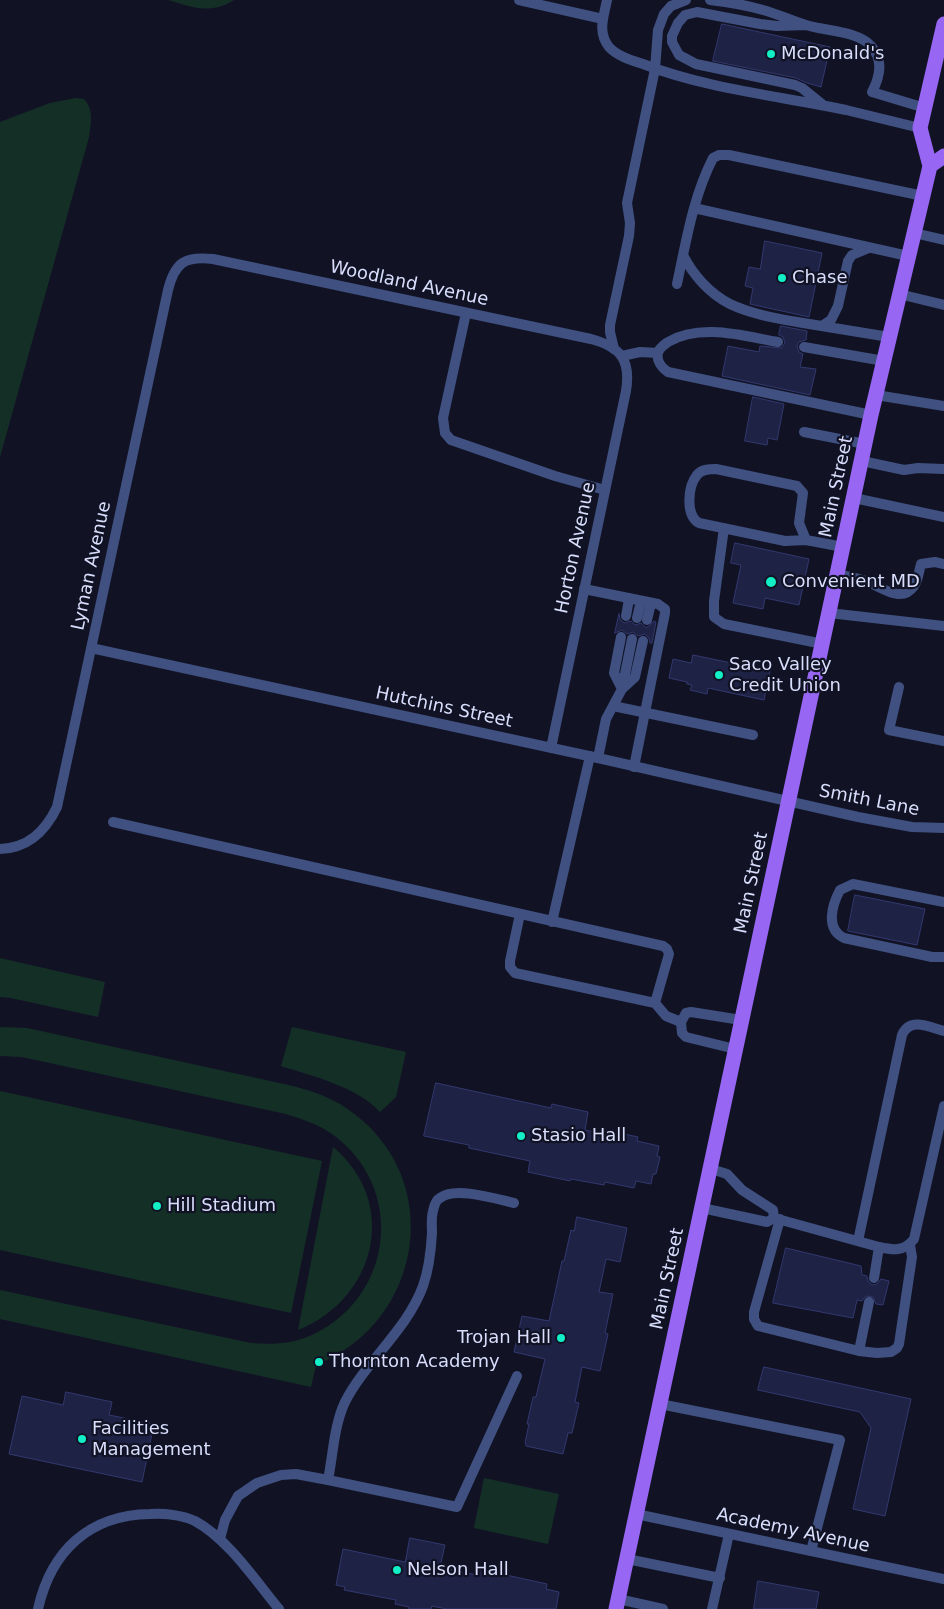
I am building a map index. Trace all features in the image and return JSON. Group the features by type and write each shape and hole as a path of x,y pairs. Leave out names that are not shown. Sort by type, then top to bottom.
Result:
{"main road":[{"name":"Main Street","path":"617,1604 871,415 930,166 920,128 944,24"},
{"path":"930,166 944,156"}],"street":[{"path":"519,0 603,19"},
{"path":"607,0 601,31 610,48 619,54 654,69 672,75 825,106 920,128"},
{"name":"Horton Avenue","path":"551,748 628,378 628,370 610,332 610,325 628,236 630,223 627,202 654,69 658,30 664,14 670,6 686,0"},
{"path":"710,0 763,5 806,25 862,38 872,46 878,57 880,69 878,81 872,92 925,108"},
{"path":"806,25 768,25 711,13 692,12 685,15 678,23 672,42 679,55 696,64 795,85 802,88 825,106"},
{"path":"677,284 694,208 713,158 719,155 729,155 922,196"},
{"path":"694,208 908,256"},
{"path":"914,233 944,240"},
{"path":"822,326 831,320 838,306 848,261 852,255 870,248"},
{"path":"683,255 688,266 702,282 729,304 761,314 889,337"},
{"name":"Woodland Avenue","path":"184,261 196,258 213,259 591,339 603,342 618,352"},
{"name":"Lyman Avenue","path":"0,849 12,848 31,841 46,827 57,808 168,290 176,268 184,261"},
{"path":"899,294 944,305"},
{"path":"466,313 443,418 445,433 451,440 556,476 605,490"},
{"path":"778,342 723,333 695,333 669,342 662,347 658,353 658,360 668,372 871,415"},
{"path":"804,347 884,361"},
{"path":"618,352 658,353"},
{"path":"876,395 944,406"},
{"path":"804,432 865,444"},
{"path":"862,461 904,470 918,468 944,469"},
{"path":"806,540 800,524 804,492 802,489 789,484 716,468 708,469 698,475 694,482 690,500 690,514 699,523 785,541 806,540 843,547"},
{"path":"854,498 944,517"},
{"path":"724,528 713,608 714,617 724,624 823,644"},
{"path":"838,574 868,582 896,595 914,587 921,564 935,562 944,564"},
{"path":"584,589 663,606 665,613 634,766"},
{"path":"626,616 629,598"},
{"path":"637,618 646,602"},
{"path":"646,602 648,620"},
{"path":"829,613 944,626"},
{"path":"622,637 614,673 622,689"},
{"path":"552,922 594,757 606,719 622,689 635,677 638,640"},
{"name":"Hutchins Street","path":"91,648 789,801"},
{"path":"899,687 889,730 944,742"},
{"path":"613,706 753,735"},
{"name":"Smith Lane","path":"789,801 912,827 944,828"},
{"path":"113,822 663,946 669,954 655,1003"},
{"path":"944,902 853,884 840,890 835,901 832,919 832,927 835,932 844,938 932,957 944,957"},
{"path":"520,914 510,961 510,967 515,973 655,1003 666,1016 681,1022"},
{"path":"735,1049 686,1037 682,1033 681,1022 686,1013 691,1012 741,1020"},
{"path":"858,1241 902,1035 911,1024 944,1031"},
{"path":"702,1208 767,1222 777,1219 879,1247 894,1250 902,1249 910,1245 914,1240 944,1106"},
{"path":"711,1169 727,1174 742,1190 773,1210 777,1219 754,1312 754,1319 758,1326 859,1351 886,1353 897,1348 912,1256 910,1245"},
{"path":"328,1480 340,1413 353,1389 403,1322 423,1284 428,1268 433,1212 436,1202 445,1195 463,1193 514,1203"},
{"path":"874,1278 879,1247"},
{"path":"859,1351 869,1302"},
{"path":"220,1539 225,1520 238,1496 256,1483 281,1475 296,1474 457,1507 517,1376"},
{"path":"660,1404 840,1440 811,1551"},
{"path":"38,1609 51,1571 66,1549 78,1537 101,1524 127,1516 161,1513 193,1520 220,1539 279,1609"},
{"name":"Academy Avenue","path":"636,1514 944,1579"},
{"path":"712,1609 729,1534"},
{"path":"627,1559 720,1578"},
{"path":"617,1604 663,1609"}],"green space":[{"path":"168,0 234,0 217,7 201,8"},
{"path":"76,98 84,99 89,108 91,117 89,137 0,457 0,122 50,103"},
{"path":"0,958 105,982 98,1017 0,997"},
{"path":"0,1027 27,1028 293,1086 321,1095 346,1108 378,1136 399,1170 409,1207 410,1245 400,1282 381,1316 353,1344 316,1365 311,1387 0,1319 0,1290 251,1343 275,1344 291,1342 314,1334 341,1316 361,1294 375,1267 381,1239 380,1210 371,1182 356,1156 332,1134 321,1127 286,1114 22,1057 0,1056"},
{"path":"292,1027 406,1052 396,1097 380,1112 371,1103 347,1089 320,1078 281,1066"},
{"name":"Hill Stadium","path":"0,1091 322,1161 291,1313 0,1250"},
{"path":"333,1147 354,1170 367,1195 372,1221 370,1248 361,1273 346,1296 325,1316 298,1330"},
{"path":"484,1478 559,1494 548,1544 474,1528"}],"building":[{"name":"McDonald's","path":"722,24 830,47 821,87 796,78 713,61"},
{"name":"Chase","path":"765,241 822,253 809,317 750,304 753,288 745,286 749,267 760,269"},
{"path":"781,326 807,331 806,340 799,342 797,346 799,352 803,354 800,367 816,369 810,395 722,376 728,346 759,352 760,346 781,348 785,343 783,337 779,335"},
{"path":"753,397 784,404 777,440 768,438 767,445 745,441"},
{"name":"Convenient MD","path":"735,543 809,559 799,605 765,598 763,609 733,603 741,565 731,563"},
{"path":"619,614 620,619 624,623 631,621 635,625 641,623 648,627 654,621 656,622 652,643 650,643 649,638 645,634 638,636 633,632 627,634 622,630 615,633"},
{"name":"Saco Valley Credit Union","path":"693,655 770,671 764,700 708,688 707,694 690,690 692,685 687,684 687,682 669,678 673,659 691,663"},
{"path":"855,895 925,909 917,945 848,931"},
{"name":"Stasio Hall","path":"436,1083 551,1108 552,1104 588,1112 585,1130 618,1137 620,1133 638,1137 637,1141 659,1146 657,1156 660,1157 656,1174 653,1174 651,1184 636,1181 634,1188 605,1182 604,1185 571,1179 570,1181 528,1172 530,1161 469,1148 469,1145 424,1136"},
{"name":"Trojan Hall","path":"577,1217 627,1228 620,1262 606,1259 599,1292 613,1294 605,1333 608,1334 600,1371 582,1367 575,1402 579,1403 572,1433 568,1433 563,1454 526,1446 529,1424 527,1424 545,1359 514,1352 522,1316 549,1321 562,1261 564,1261 571,1230 574,1231"},
{"path":"786,1248 861,1266 862,1275 867,1276 868,1281 872,1285 877,1284 881,1279 889,1281 883,1305 876,1304 873,1297 866,1296 862,1301 857,1300 853,1318 773,1303"},
{"path":"764,1367 911,1399 885,1516 853,1509 871,1428 860,1412 758,1390"},
{"name":"Facilities Management","path":"66,1392 112,1402 109,1415 154,1424 142,1482 9,1454 22,1396 63,1405"},
{"name":"Nelson Hall","path":"410,1538 445,1545 440,1567 477,1575 479,1569 547,1584 546,1589 559,1592 556,1609 447,1609 432,1606 431,1609 409,1609 409,1607 395,1604 396,1600 344,1590 345,1587 336,1585 343,1549 405,1562"},
{"path":"758,1581 819,1592 816,1609 754,1609"}],"place":[{"name":"McDonald's","path":"771,54"},
{"name":"Chase","path":"782,278"},
{"name":"Convenient MD","path":"771,582"},
{"name":"Saco Valley Credit Union","path":"719,675"},
{"name":"Stasio Hall","path":"521,1136"},
{"name":"Hill Stadium","path":"157,1206"},
{"name":"Trojan Hall","path":"561,1338"},
{"name":"Thornton Academy","path":"319,1362"},
{"name":"Facilities Management","path":"82,1439"},
{"name":"Nelson Hall","path":"397,1570"}]}
